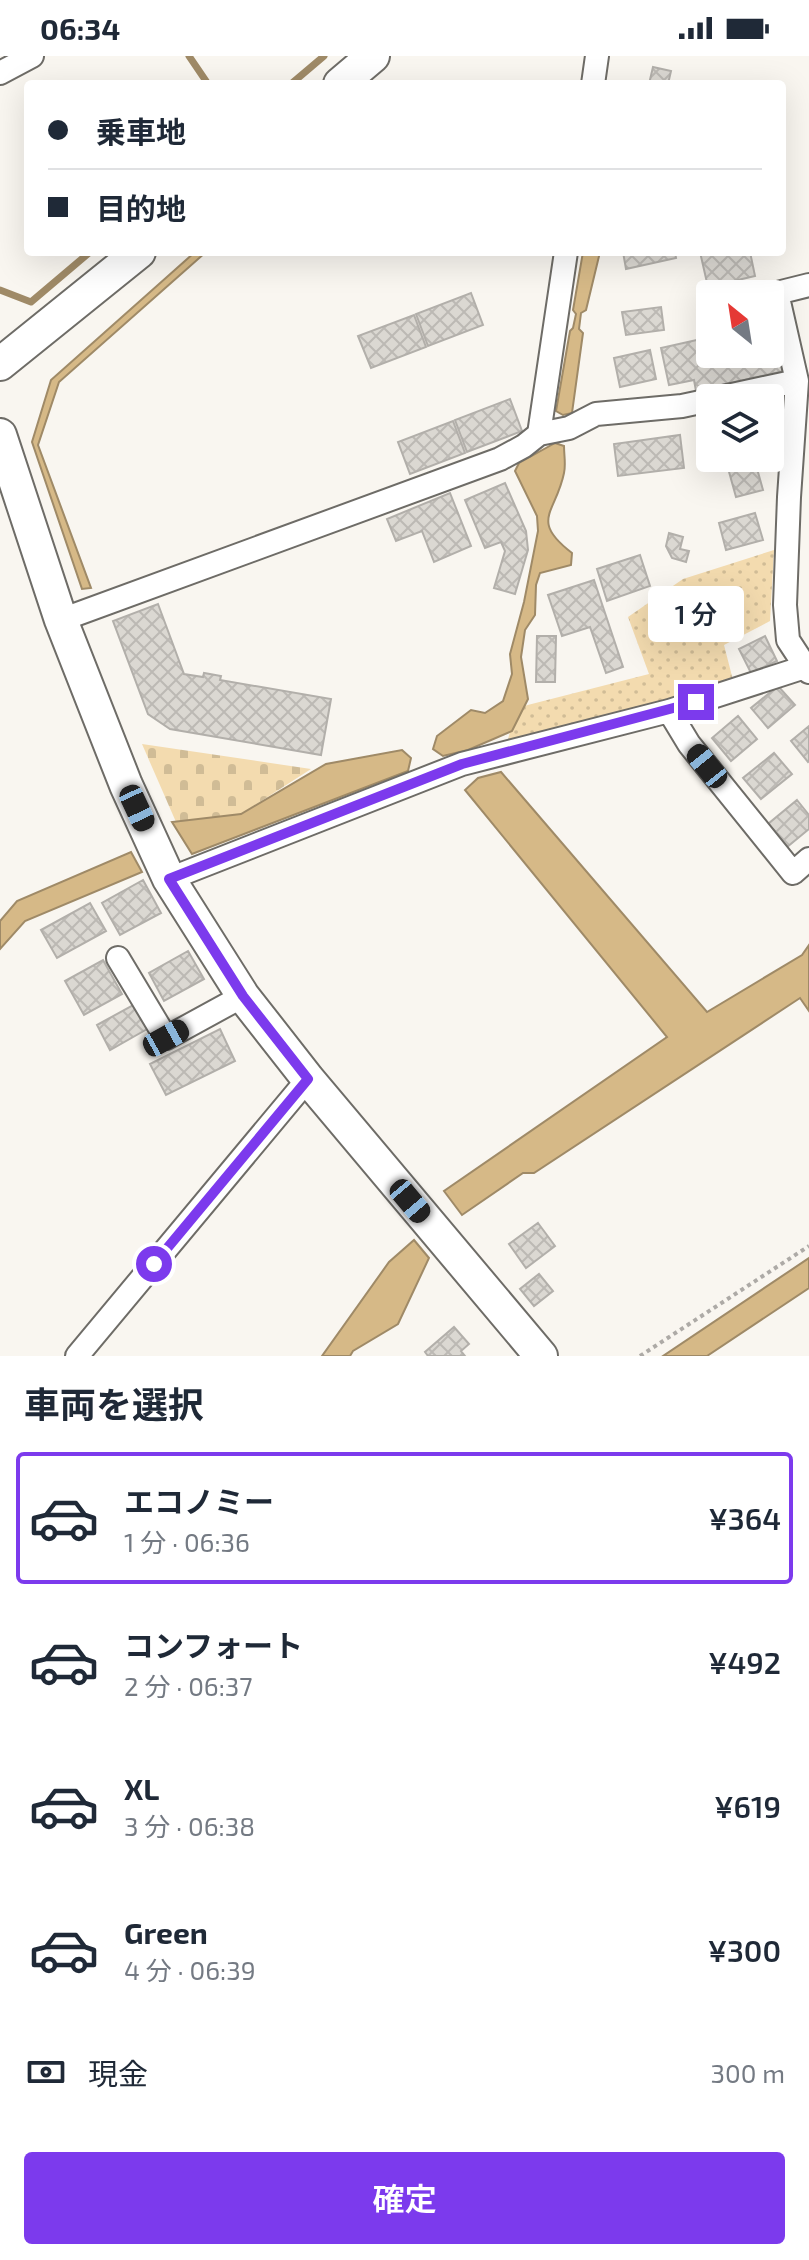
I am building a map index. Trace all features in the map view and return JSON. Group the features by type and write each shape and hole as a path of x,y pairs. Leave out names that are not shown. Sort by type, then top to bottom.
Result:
{"street":[{"path":"0,73 32,56"},
{"path":"345,80 373,56"},
{"path":"594,80 597,56"},
{"path":"0,364 134,256"},
{"path":"539,434 565,256"},
{"path":"169,879 462,764 669,711 807,670 788,640 785,605 797,381 777,293 809,285"},
{"path":"783,384 797,381"},
{"path":"61,620 500,459 539,434 569,428 596,414 696,403"},
{"path":"0,435 61,620 126,785 169,879 243,996 308,1079 541,1356"},
{"path":"669,711 689,744 793,873 809,859"},
{"path":"118,958 166,1038 243,996"},
{"path":"77,1356 308,1079"}],"path":[{"path":"640,1356 809,1246"}],"green space":[{"path":"774,550 770,621 724,645 734,684 502,763 516,708 649,674 628,617 683,579"},
{"path":"142,744 311,769 241,814 176,822"}],"shaded area":[{"path":"190,256 201,256 59,382 38,445 91,588 82,589 32,442 51,380"},
{"path":"582,256 599,256 586,310 581,313 579,329 583,333 572,413 563,415 556,411 570,331 576,314 573,310"},
{"path":"555,443 564,446 565,467 548,524 559,542 572,553 571,565 540,573 536,585 535,615 525,630 521,657 528,699 512,731 468,750 443,756 433,749 437,736 471,710 485,713 503,701 512,674 510,654 538,531 537,516 515,471 519,463"},
{"path":"402,750 411,758 408,771 192,854 172,822 241,814 326,764"},
{"path":"501,772 707,1012 802,955 809,945 809,1011 800,998 534,1173 523,1173 462,1215 444,1191 667,1037 465,790 478,778"},
{"path":"131,852 142,872 25,921 0,949 0,921 17,901"},
{"path":"414,1240 429,1258 398,1324 353,1351 350,1356 322,1356 389,1262"},
{"path":"809,1258 809,1288 707,1356 663,1356"}],"building":[{"path":"653,67 671,71 669,80 650,80"},
{"path":"624,256 676,256 676,258 626,269"},
{"path":"701,256 751,256 755,276 738,280 706,280"},
{"path":"471,293 483,325 428,346 416,314"},
{"path":"661,307 664,330 626,335 622,312"},
{"path":"414,315 426,347 371,368 358,336"},
{"path":"696,340 696,368 783,368 784,371 727,384 696,384 696,391 694,380 669,385 661,348"},
{"path":"650,350 656,379 620,387 614,358"},
{"path":"510,399 522,431 467,452 455,420"},
{"path":"453,421 465,453 410,474 398,442"},
{"path":"680,435 684,468 618,476 614,444"},
{"path":"729,472 758,472 763,490 736,497"},
{"path":"505,483 526,531 528,550 515,594 494,588 505,551 501,542 485,548 465,500"},
{"path":"450,493 471,546 434,562 422,531 396,541 387,519"},
{"path":"755,513 763,540 726,550 719,523"},
{"path":"669,533 683,537 680,549 689,551 686,562 672,558 666,546"},
{"path":"640,555 650,586 607,601 597,569"},
{"path":"594,580 623,667 606,673 590,627 562,636 548,595"},
{"path":"158,604 184,674 203,677 204,673 221,676 220,680 331,699 321,755 170,729 148,714 113,621"},
{"path":"537,636 556,636 555,682 536,682"},
{"path":"765,636 777,661 751,673 739,649"},
{"path":"778,686 795,705 768,728 751,708"},
{"path":"738,716 757,739 731,761 712,738"},
{"path":"809,726 809,761 808,762 791,741"},
{"path":"774,753 792,774 761,799 743,778"},
{"path":"797,800 809,815 809,829 787,847 768,824"},
{"path":"143,880 161,913 120,935 102,903"},
{"path":"90,903 106,931 57,958 41,930"},
{"path":"188,951 204,979 164,1001 149,973"},
{"path":"103,960 122,994 84,1015 65,981"},
{"path":"135,1004 149,1028 110,1050 97,1025"},
{"path":"220,1029 235,1061 166,1095 150,1064"},
{"path":"538,1223 555,1246 526,1268 509,1244"},
{"path":"539,1274 553,1291 534,1306 520,1289"},
{"path":"454,1327 469,1344 461,1351 465,1356 428,1356 425,1352"}],"waterway":[{"path":"189,56 205,80"},
{"path":"296,80 324,56"},
{"path":"0,290 31,302 85,256"}],"route":[{"path":"154,1264 308,1079 243,996 169,879 462,764 696,702"}]}
